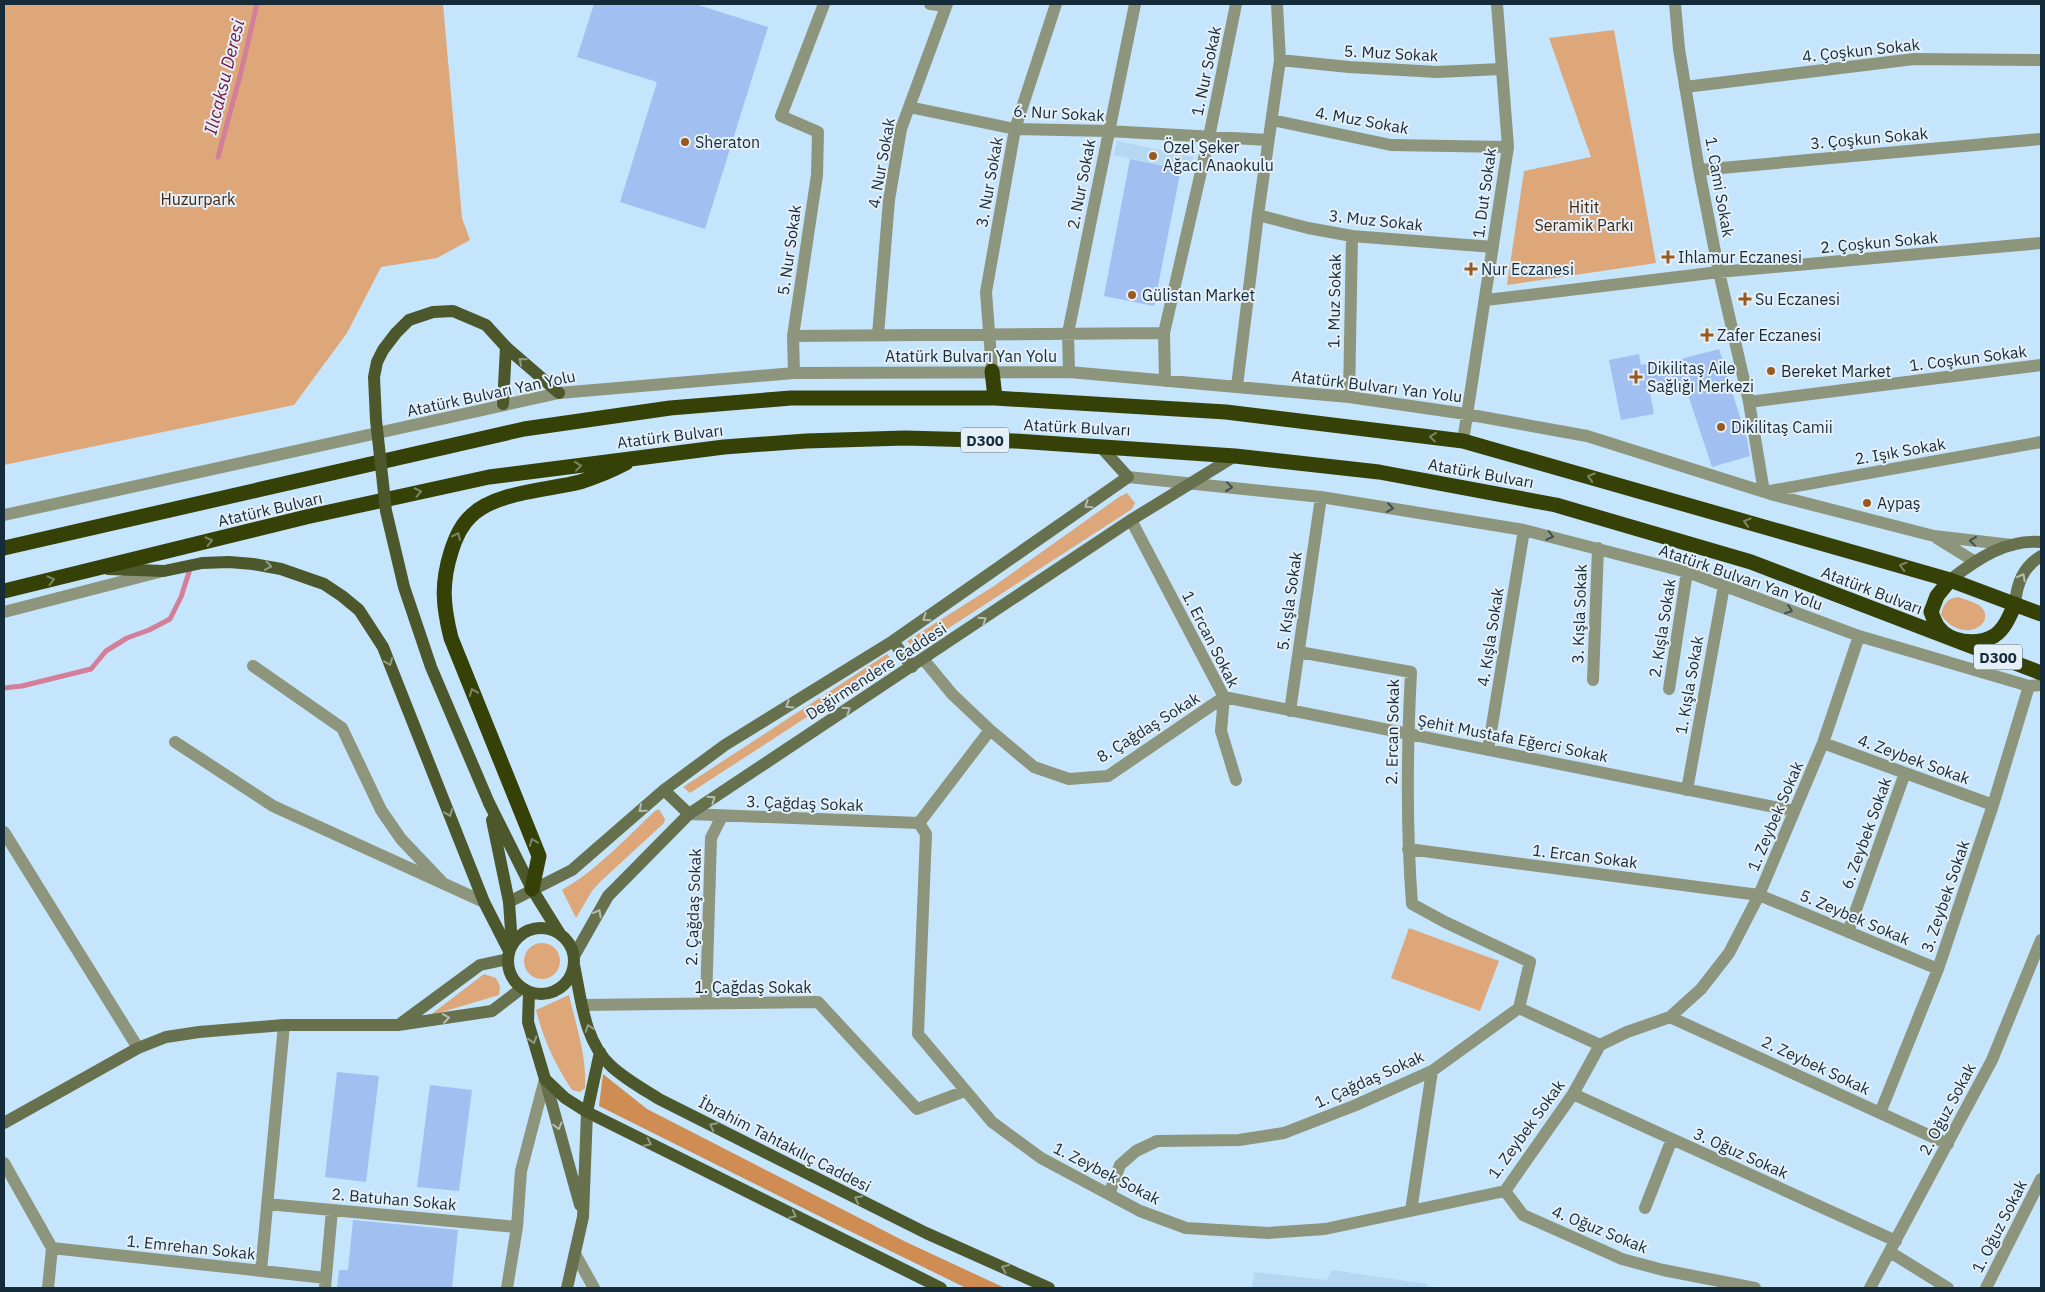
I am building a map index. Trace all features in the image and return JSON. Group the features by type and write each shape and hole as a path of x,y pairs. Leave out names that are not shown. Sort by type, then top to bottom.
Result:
{"highway":[{"path":"992,371 995,398"},
{"name":"Atatürk Bulvarı","path":"4,548 524,429 670,408 791,398 995,398 1226,412 1463,441 1950,580 2041,614"},
{"name":"Atatürk Bulvarı","path":"4,591 315,515 489,477 724,447 788,442 895,438 1100,446 1235,456 1379,472 1556,505 1751,562 2041,673"},
{"path":"532,889 539,856 451,638 444,603 443,587 446,567 461,528 472,515 485,507 506,497 579,482 600,475 636,458"},
{"path":"1950,580 1937,596 1932,612 1938,626 1954,641 1976,641 1994,636 2008,621 2015,604"}],"main road":[{"path":"489,803 509,902 511,976 525,990 538,994 554,992 568,981 574,960 566,940 560,934 532,889 489,803 431,667 404,587 386,511 376,420 374,377 377,362 383,350 409,320 433,312 453,311 486,325 506,347 560,393"},
{"path":"503,404 506,347"},
{"path":"98,568 164,571 202,563 253,564 281,569 324,584 359,610 383,647 484,902 510,952"},
{"path":"510,952 522,934 537,928 553,930 560,934"},
{"name":"İbrahim Tahtakılıç Caddesi","path":"574,960 588,1028 600,1052 610,1065 659,1099 926,1233 1049,1288"},
{"path":"525,990 528,1022 545,1079 565,1098 587,1112 941,1288"},
{"path":"587,1112 600,1052"}],"street":[{"name":"5. Nur Sokak","path":"794,373 793,336 816,175 818,132 781,116 824,4"},
{"path":"930,4 946,5"},
{"name":"3. Nur Sokak","path":"992,371 986,292 1015,129 1056,4"},
{"name":"2. Nur Sokak","path":"1069,372 1068,333 1135,4"},
{"name":"1. Nur Sokak","path":"1164,381 1164,333 1209,137 1236,4"},
{"path":"1237,386 1258,215 1280,60 1277,4"},
{"name":"1. Dut Sokak","path":"1463,441 1508,147 1497,4"},
{"name":"1. Cami Sokak","path":"1675,4 1679,49 1700,170 1719,272 1749,402 1764,492"},
{"name":"4. Nur Sokak","path":"878,335 889,200 901,129 946,5"},
{"name":"4. Çoşkun Sokak","path":"1685,86 1914,59 2041,60"},
{"name":"5. Muz Sokak","path":"1280,60 1348,67 1437,72 1501,69"},
{"name":"6. Nur Sokak","path":"909,107 1015,129 1108,131 1268,140"},
{"name":"4. Muz Sokak","path":"1272,120 1391,145 1508,147"},
{"name":"3. Çoşkun Sokak","path":"1700,170 2041,138"},
{"name":"3. Muz Sokak","path":"1258,215 1308,228 1352,236 1493,247"},
{"name":"1. Muz Sokak","path":"1349,397 1352,236"},
{"name":"2. Çoşkun Sokak","path":"1486,300 1719,272 2041,243"},
{"path":"793,336 1164,333"},
{"name":"1. Coşkun Sokak","path":"1749,402 2041,365"},
{"name":"Atatürk Bulvarı Yan Yolu","path":"4,515 560,393 794,373 992,371 1069,372 1237,386 1349,397 1466,414 1587,436 1764,492 1934,536"},
{"name":"2. Işık Sokak","path":"1764,492 2041,442"},
{"path":"1100,446 1128,477"},
{"name":"Değirmendere Caddesi","path":"574,960 608,896 689,814 924,660 1131,520 1235,456"},
{"name":"Atatürk Bulvarı Yan Yolu","path":"1128,477 1321,497 1524,530 1687,572 1859,636 2035,686"},
{"name":"Değirmendere Caddesi","path":"509,902 572,870 664,790 725,745 893,641 1128,477"},
{"name":"5. Kışla Sokak","path":"1290,711 1321,497"},
{"name":"1. Ercan Sokak","path":"1131,520 1224,697 1221,731 1236,780"},
{"name":"4. Kışla Sokak","path":"1488,750 1524,530"},
{"path":"1934,536 1974,561"},
{"path":"1934,536 2012,545"},
{"path":"1950,580 1974,561 1993,551 2012,545 2041,542"},
{"name":"3. Kışla Sokak","path":"1593,680 1598,548"},
{"path":"2015,604 2017,588 2023,572 2041,556"},
{"path":"4,612 164,571"},
{"name":"2. Kışla Sokak","path":"1668,689 1687,572"},
{"name":"1. Kışla Sokak","path":"1687,790 1724,586"},
{"name":"1. Zeybek Sokak","path":"920,823 926,834 918,1034 992,1122 1041,1158 1140,1211 1186,1228 1250,1232 1325,1229 1505,1192 1573,1094 1600,1045 1627,1032 1670,1017 1701,989 1729,953 1759,895 1823,743 1859,636"},
{"path":"893,641 912,667"},
{"name":"2. Ercan Sokak","path":"1298,652 1411,672 1408,734 1408,849 1412,904 1445,922 1530,962 1519,1008"},
{"name":"8. Çağdaş Sokak","path":"924,660 952,694 990,730 1034,766 1069,779 1108,776 1224,697"},
{"path":"252,666 342,728 381,810 401,839 445,885"},
{"name":"3. Zeybek Sokak","path":"1880,1113 1938,969 2035,686"},
{"name":"Şehit Mustafa Eğerci Sokak","path":"1224,697 1794,811"},
{"path":"920,823 990,730"},
{"path":"175,742 272,806 484,902"},
{"name":"4. Zeybek Sokak","path":"1823,743 1993,805"},
{"name":"6. Zeybek Sokak","path":"1848,932 1905,773"},
{"path":"664,790 689,814"},
{"name":"3. Çağdaş Sokak","path":"689,814 920,823"},
{"name":"2. Çağdaş Sokak","path":"706,1002 711,838 722,816"},
{"path":"4,832 138,1048"},
{"name":"1. Ercan Sokak","path":"1408,849 1759,895"},
{"name":"5. Zeybek Sokak","path":"1759,895 1938,969"},
{"name":"2. Oğuz Sokak","path":"1870,1288 1992,1060 2041,940"},
{"path":"398,1025 480,965 510,952"},
{"path":"4,1123 138,1048 166,1037 199,1032 284,1025 398,1025 492,1012 525,990"},
{"name":"1. Çağdaş Sokak","path":"582,1005 818,1002 917,1109 965,1091"},
{"path":"1519,1008 1600,1045"},
{"name":"1. Çağdaş Sokak","path":"1109,1194 1120,1165 1136,1151 1157,1141 1239,1140 1284,1133 1356,1105 1432,1071 1519,1008"},
{"name":"2. Zeybek Sokak","path":"1670,1017 1948,1144"},
{"path":"262,1270 284,1025"},
{"path":"1411,1211 1432,1071"},
{"path":"545,1079 583,1218"},
{"path":"507,1288 517,1227 521,1172 545,1079"},
{"name":"3. Oğuz Sokak","path":"1573,1094 1672,1139 1893,1246 1948,1288"},
{"path":"567,1288 583,1218 587,1112"},
{"path":"1645,1208 1672,1139"},
{"path":"4,1163 52,1248 48,1288"},
{"name":"1. Oğuz Sokak","path":"1986,1288 2041,1179"},
{"name":"4. Oğuz Sokak","path":"1505,1192 1523,1215 1622,1259 1663,1270 1755,1288"},
{"name":"2. Batuhan Sokak","path":"267,1204 517,1227"},
{"path":"326,1283 332,1210"},
{"name":"1. Emrehan Sokak","path":"52,1248 262,1270 326,1283"},
{"path":"575,1254 594,1288"}],"shaded area":[{"name":"Özel Şeker Ağacı Anaokulu","path":"1117,141 1193,157 1190,170 1114,155"},
{"path":"603,1074 647,1109 906,1242 1005,1288 966,1288 599,1106"},
{"path":"1332,1270 1427,1284 1427,1288 1252,1288 1254,1272 1327,1280"}],"green space":[{"name":"Huzurpark","path":"4,4 443,4 462,218 470,240 437,258 381,267 347,333 294,405 4,465"},
{"name":"Hitit Seramik Parkı","path":"1614,30 1656,263 1507,285 1524,171 1591,157 1549,38"},
{"path":"1127,493 1135,503 1132,509 915,650 907,641 994,586"},
{"path":"1958,597 1977,604 1984,610 1985,617 1983,623 1977,628 1970,630 1960,629 1950,625 1941,615 1946,603"},
{"path":"887,654 893,661 690,793 683,787"},
{"path":"659,809 665,819 664,823 600,882 592,891 576,918 562,890 599,864"},
{"path":"1409,928 1499,961 1480,1011 1391,978"},
{"path":"542,943 555,948 560,961 555,974 542,979 529,974 524,961 529,948"},
{"path":"484,974 496,978 500,986 499,995 429,1016"},
{"path":"569,995 584,1065 585,1088 580,1092 572,1090 561,1071 546,1042 536,1010"}],"building":[{"name":"Sheraton","path":"594,4 695,4 768,27 705,229 620,202 657,82 577,57"},
{"path":"1130,159 1181,169 1154,306 1104,296"},
{"path":"1719,349 1747,440 1750,456 1712,467 1685,386 1650,392 1654,414 1621,420 1609,360 1639,354 1641,365 1657,362 1658,365"},
{"path":"337,1072 379,1076 366,1182 325,1177"},
{"path":"430,1085 472,1090 459,1191 417,1187"},
{"path":"353,1220 458,1230 452,1288 337,1288 339,1270 348,1270"}],"waterway":[{"name":"Ilıcaksu Deresi","path":"218,157 257,4"},
{"name":"Ilıcaksu Deresi","path":"4,688 22,686 91,669 106,651 127,638 149,630 170,619 181,597 191,566"}],"place":[{"name":"Sheraton","path":"685,142"},
{"name":"Özel Şeker Ağacı Anaokulu","path":"1153,156"},
{"name":"Ihlamur Eczanesi","path":"1668,257"},
{"name":"Nur Eczanesi","path":"1471,269"},
{"name":"Gülistan Market","path":"1132,295"},
{"name":"Su Eczanesi","path":"1745,299"},
{"name":"Zafer Eczanesi","path":"1707,335"},
{"name":"Bereket Market","path":"1771,371"},
{"name":"Dikilitaş Aile Sağlığı Merkezi","path":"1636,377"},
{"name":"Dikilitaş Camii","path":"1721,427"},
{"name":"Aypaş","path":"1867,503"}]}
